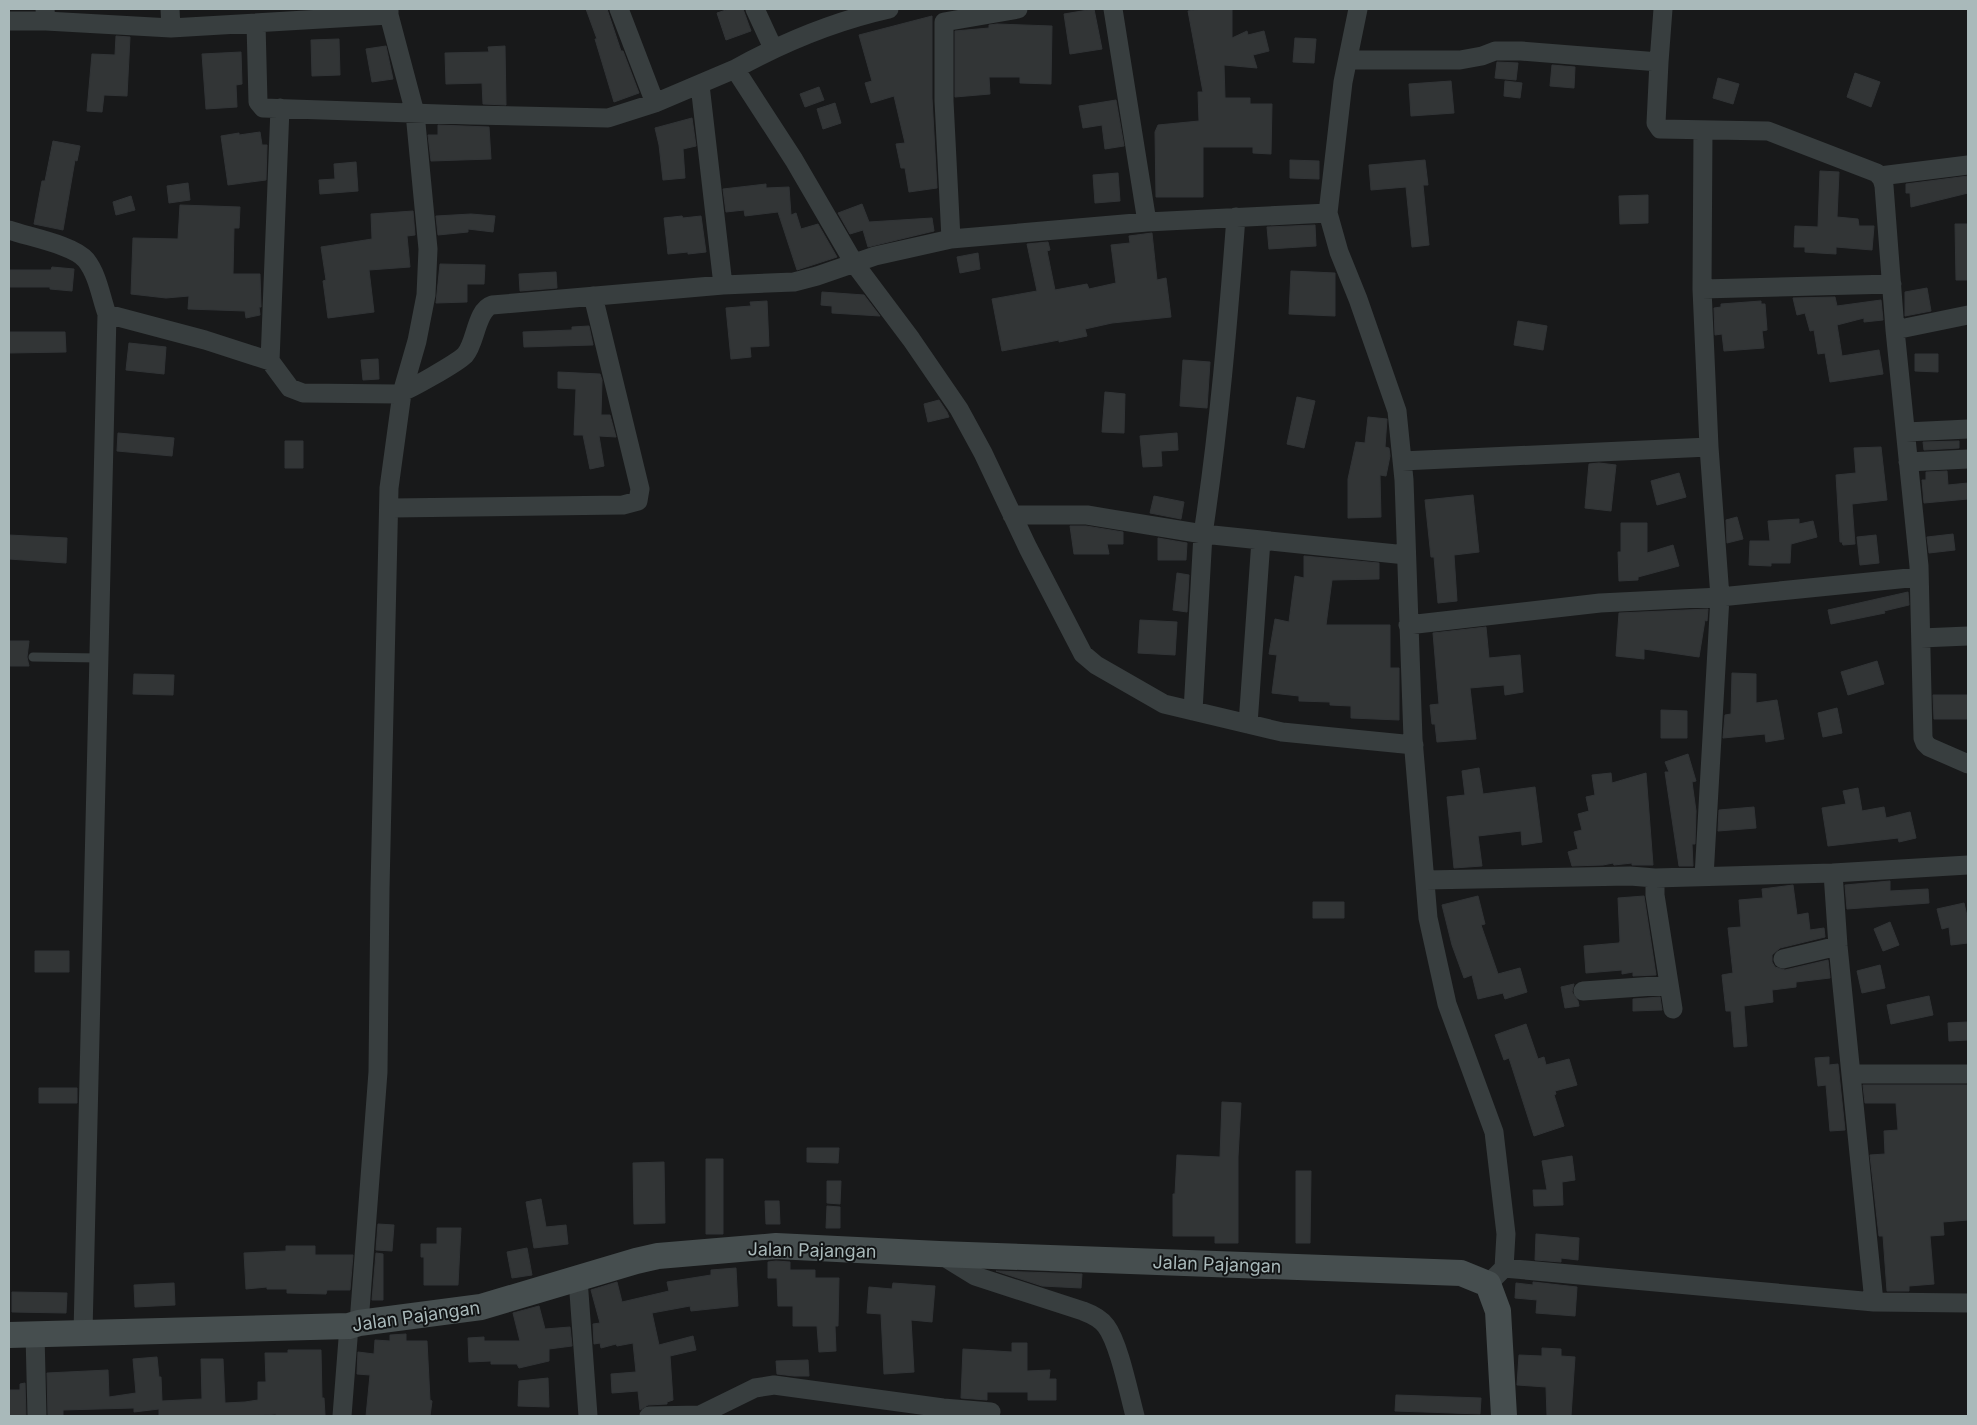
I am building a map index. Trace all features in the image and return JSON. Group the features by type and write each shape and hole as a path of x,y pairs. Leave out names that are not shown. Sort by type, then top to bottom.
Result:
{"main road":[{"name":"Jalan Pajangan","path":"9,1335 354,1324 481,1307 636,1260 658,1256 776,1246 940,1254 1461,1273 1496,1276"},
{"path":"1496,1276 1504,1416"}],"street":[{"path":"170,9 171,28"},
{"path":"620,9 655,103"},
{"path":"755,9 773,48"},
{"path":"256,23 258,102 263,108 608,118 655,103 736,70 773,48 822,29 889,9"},
{"path":"951,239 942,15 1018,9"},
{"path":"1113,9 1147,222"},
{"path":"1358,9 1343,82 1328,213 1339,252 1358,299 1397,411 1402,461 1414,745 1428,918 1447,1004 1494,1132 1506,1234 1496,1276 1874,1302 1968,1303"},
{"path":"1663,9 1656,123 1660,129 1768,131 1877,173 1880,176 1884,186 1919,577 1923,738 1929,747 1968,764"},
{"path":"9,21 45,15 68,21 171,28 389,12 415,113 428,249 426,295 417,342 402,393 390,471 380,889 378,1072 354,1324 342,1416"},
{"path":"1349,60 1460,60 1482,56 1495,51 1504,51 1659,62"},
{"path":"736,70 794,160 854,263 911,339 959,409 1083,654 1096,665 1164,704 1282,732 1414,745"},
{"path":"700,85 723,285"},
{"path":"270,361 280,108"},
{"path":"1703,130 1702,289 1709,447 1720,598 1704,877"},
{"path":"1880,176 1968,164"},
{"path":"107,314 204,340 270,361 290,388 303,393 402,393 463,356 470,347 483,312 488,306 723,285 794,282 875,256 951,239 1147,222 1328,213"},
{"path":"1193,711 1203,534 1225,357 1236,217"},
{"path":"9,230 66,246 77,252 86,260 92,270 107,314 83,1334"},
{"path":"1702,289 1892,284"},
{"path":"388,507 613,505 633,503 638,500 640,489 593,296"},
{"path":"1896,330 1968,315"},
{"path":"1906,432 1968,429"},
{"path":"1402,461 1709,447"},
{"path":"1908,462 1968,459"},
{"path":"1012,515 1087,515 1203,534 1406,555"},
{"path":"1248,724 1261,540"},
{"path":"1408,625 1600,603 1720,598 1919,577"},
{"path":"1920,638 1968,636"},
{"path":"1426,880 1630,876 1655,878 1704,877 1833,873 1968,865"},
{"path":"1833,873 1838,946 1874,1302"},
{"path":"1655,878 1655,895 1673,1009"},
{"path":"1783,959 1838,946"},
{"path":"1583,991 1669,985"},
{"path":"1852,1074 1968,1074"},
{"path":"940,1254 975,1276 1083,1311 1095,1317 1106,1326 1114,1342 1135,1416"},
{"path":"578,1279 588,1416"},
{"path":"36,1334 37,1416"},
{"path":"649,1416 700,1415 755,1388 774,1385 943,1408 991,1412"}],"lane":[{"path":"33,657 99,658"}],"building":[{"path":"586,9 607,9 621,51 623,51 639,93 614,102 595,39 597,39"},
{"path":"729,9 743,9 751,31 726,40 717,13"},
{"path":"1094,9 1102,49 1070,54 1064,14"},
{"path":"1232,9 1232,38 1247,31 1248,35 1264,31 1269,51 1253,55 1257,68 1224,65 1225,98 1250,98 1250,104 1272,104 1271,154 1253,153 1253,147 1203,147 1203,197 1156,197 1155,132 1158,125 1199,121 1198,92 1203,92 1188,11"},
{"path":"932,16 932,98 937,188 909,192 905,168 901,168 896,144 905,143 894,96 871,103 865,83 872,81 859,35"},
{"path":"989,25 1052,26 1051,84 1020,83 1020,77 989,77 990,94 955,97 955,31 989,28"},
{"path":"116,36 130,37 127,96 104,95 102,112 87,111 92,54 115,55"},
{"path":"1295,38 1316,39 1314,63 1293,62"},
{"path":"339,39 340,75 312,76 311,40"},
{"path":"386,46 393,79 372,82 366,49"},
{"path":"505,46 506,105 483,104 482,83 446,84 445,53 489,52 488,47"},
{"path":"241,52 242,84 236,85 237,107 206,109 202,54"},
{"path":"1497,62 1518,63 1516,80 1495,78"},
{"path":"1552,65 1575,67 1574,88 1550,86"},
{"path":"1855,73 1880,82 1871,107 1847,97"},
{"path":"1718,78 1739,84 1733,104 1713,98"},
{"path":"1451,81 1454,113 1411,116 1409,84"},
{"path":"1505,81 1522,83 1520,98 1504,96"},
{"path":"819,87 824,100 805,107 800,94"},
{"path":"1116,100 1124,146 1105,149 1102,125 1083,128 1079,106"},
{"path":"835,103 841,123 823,129 817,109"},
{"path":"692,118 696,146 683,149 685,178 663,180 655,128"},
{"path":"438,125 489,127 491,159 431,161 428,135 438,135"},
{"path":"260,132 262,145 267,145 266,180 228,185 221,136"},
{"path":"53,141 80,146 77,161 75,160 63,230 34,224 42,181 45,181"},
{"path":"1290,160 1319,161 1319,179 1290,178"},
{"path":"1425,160 1428,185 1423,185 1429,245 1412,247 1406,187 1371,190 1369,165"},
{"path":"356,162 358,191 320,194 319,180 335,179 334,164"},
{"path":"1820,171 1839,172 1837,217 1858,219 1859,226 1874,226 1872,250 1836,247 1836,254 1805,252 1805,247 1794,247 1795,226 1818,227"},
{"path":"1118,173 1120,201 1095,203 1093,175"},
{"path":"1968,176 1968,193 1911,207 1910,193 1906,193 1906,184"},
{"path":"188,183 190,200 169,203 167,186"},
{"path":"766,184 766,188 789,187 791,215 796,213 801,229 818,224 837,257 797,270 778,212 745,216 744,210 726,212 723,189"},
{"path":"1648,195 1648,223 1620,224 1619,196"},
{"path":"131,196 135,210 116,215 113,202"},
{"path":"862,204 869,222 932,218 934,231 868,247 863,230 850,234 838,213"},
{"path":"180,205 240,207 239,228 234,228 233,274 260,274 260,315 246,318 245,311 188,309 189,296 166,298 131,294 133,238 178,239"},
{"path":"413,211 415,235 407,236 410,267 369,270 374,312 328,318 323,281 326,280 321,247 372,239 371,214"},
{"path":"471,214 495,216 493,232 468,229 468,232 438,235 436,216"},
{"path":"682,216 683,218 701,216 706,252 668,254 664,218"},
{"path":"1955,224 1968,224 1968,280 1956,280"},
{"path":"1315,225 1316,246 1269,249 1267,227"},
{"path":"1152,233 1157,280 1166,278 1171,317 1112,323 1085,329 1087,336 1002,351 992,299 1037,291 1027,244 1048,242 1050,250 1047,251 1055,290 1087,284 1089,289 1116,283 1111,245 1130,243 1129,236"},
{"path":"978,253 980,269 960,273 957,257"},
{"path":"440,264 485,265 484,284 467,284 467,302 436,303"},
{"path":"52,267 74,269 72,291 50,289 50,287 9,287 9,270 51,270"},
{"path":"1291,271 1335,273 1335,316 1289,314"},
{"path":"556,272 557,288 520,291 519,274"},
{"path":"1927,288 1931,311 1905,316 1905,292"},
{"path":"822,292 864,295 880,316 832,313 832,306 821,305"},
{"path":"1835,297 1837,306 1881,300 1883,320 1864,322 1864,318 1837,325 1842,356 1879,350 1883,374 1830,382 1825,353 1818,354 1814,330 1810,331 1805,313 1797,315 1793,298"},
{"path":"767,301 769,346 750,347 751,357 731,359 726,308 751,306 750,302"},
{"path":"1761,301 1761,304 1765,304 1767,330 1762,331 1764,348 1724,351 1722,334 1715,335 1714,308 1721,307 1721,304"},
{"path":"1518,321 1547,326 1543,350 1514,345"},
{"path":"589,326 593,345 524,347 523,332 572,330 572,327"},
{"path":"9,332 65,332 66,352 9,353"},
{"path":"129,343 166,347 164,374 126,370"},
{"path":"1915,354 1938,354 1938,372 1915,371"},
{"path":"378,359 379,379 363,380 361,360"},
{"path":"1183,360 1210,362 1207,408 1180,406"},
{"path":"558,372 600,374 602,380 601,415 610,415 616,437 599,436 604,466 590,469 583,435 574,435 576,389 558,388"},
{"path":"1105,392 1125,394 1124,433 1102,432"},
{"path":"1297,397 1315,401 1304,448 1287,444"},
{"path":"939,400 949,417 928,422 924,404"},
{"path":"1368,417 1387,419 1385,447 1389,448 1390,456 1386,476 1380,475 1381,517 1348,518 1348,479 1356,442 1365,443"},
{"path":"118,433 174,438 172,456 117,451"},
{"path":"1177,433 1178,450 1161,451 1162,466 1143,467 1140,436"},
{"path":"285,441 303,441 303,468 285,468"},
{"path":"1959,441 1959,448 1924,450 1923,442"},
{"path":"1881,447 1887,500 1852,504 1855,544 1843,545 1840,542 1836,475 1856,473 1854,448"},
{"path":"1589,464 1616,465 1611,511 1585,508"},
{"path":"1947,471 1948,485 1968,483 1968,499 1924,503 1922,480 1926,480 1926,472"},
{"path":"1679,473 1686,497 1657,505 1651,481"},
{"path":"1473,495 1479,552 1454,555 1457,601 1438,603 1434,557 1431,557 1425,500"},
{"path":"1154,496 1184,502 1181,519 1150,513"},
{"path":"1737,517 1743,539 1727,543 1726,520"},
{"path":"1799,519 1799,524 1813,521 1817,537 1791,544 1790,563 1771,563 1771,566 1749,565 1750,541 1770,541 1768,521"},
{"path":"1621,523 1647,523 1647,553 1673,545 1679,566 1638,577 1638,580 1619,581 1618,552 1621,552"},
{"path":"1070,526 1086,526 1123,532 1123,544 1107,544 1109,554 1074,554"},
{"path":"1953,534 1955,550 1929,553 1927,537"},
{"path":"9,535 67,538 66,563 9,559"},
{"path":"1876,535 1879,563 1860,565 1857,537"},
{"path":"1158,538 1187,543 1186,560 1158,560"},
{"path":"1304,556 1379,563 1379,579 1332,580 1326,625 1390,625 1390,668 1399,668 1399,720 1351,718 1351,706 1330,705 1330,702 1299,701 1299,696 1272,693 1277,655 1269,654 1275,619 1289,622 1295,576 1304,578"},
{"path":"1177,573 1189,575 1187,612 1173,610"},
{"path":"1908,592 1909,605 1884,611 1885,613 1831,624 1828,610"},
{"path":"1708,609 1699,657 1644,649 1644,659 1616,656 1619,613"},
{"path":"1140,620 1177,622 1175,655 1138,653"},
{"path":"1486,627 1489,658 1520,655 1523,692 1505,695 1504,685 1470,688 1476,739 1437,742 1435,724 1432,724 1430,705 1439,704 1433,633"},
{"path":"9,641 29,641 27,657 29,666 9,666"},
{"path":"1877,661 1884,684 1848,695 1841,672"},
{"path":"1732,673 1756,674 1756,703 1777,700 1784,739 1766,742 1765,734 1723,738 1725,715 1731,714"},
{"path":"134,674 174,675 173,695 133,694"},
{"path":"1933,695 1968,695 1968,719 1934,719"},
{"path":"1837,708 1842,733 1823,737 1818,713"},
{"path":"1661,710 1687,711 1687,738 1661,738"},
{"path":"1688,754 1696,781 1692,782 1696,811 1695,844 1692,844 1693,866 1679,866 1665,772 1669,772 1665,762"},
{"path":"1479,768 1483,794 1535,787 1542,842 1522,845 1521,831 1478,836 1482,866 1454,868 1447,797 1465,795 1462,771"},
{"path":"1611,773 1612,783 1646,773 1653,865 1632,865 1632,863 1614,865 1613,863 1572,866 1568,852 1578,849 1574,832 1582,830 1578,814 1589,811 1586,797 1595,795 1592,775"},
{"path":"1858,788 1862,811 1884,807 1886,818 1910,812 1916,838 1899,842 1898,838 1828,846 1822,808 1846,804 1843,791"},
{"path":"1754,807 1756,828 1718,831 1719,810"},
{"path":"1890,881 1890,891 1928,889 1929,903 1847,909 1845,885"},
{"path":"1793,885 1797,915 1808,913 1810,930 1824,928 1825,937 1780,948 1772,955 1772,962 1775,967 1785,970 1828,960 1830,978 1796,982 1796,987 1772,990 1773,1002 1744,1006 1747,1046 1734,1047 1731,1011 1726,1011 1722,975 1733,973 1728,928 1741,927 1739,900 1763,898 1762,889"},
{"path":"1478,896 1485,924 1481,925 1498,974 1520,968 1527,992 1505,999 1503,993 1478,999 1472,975 1464,978 1452,945 1442,905"},
{"path":"1644,896 1656,975 1633,976 1633,972 1622,974 1622,970 1586,973 1584,946 1619,943 1620,941 1618,898"},
{"path":"1313,902 1344,902 1344,918 1313,918"},
{"path":"1964,903 1968,920 1968,943 1951,945 1949,927 1942,929 1937,909"},
{"path":"1890,922 1899,945 1883,951 1874,929"},
{"path":"35,951 69,951 69,972 35,972"},
{"path":"1880,965 1885,988 1862,993 1857,971"},
{"path":"1574,984 1572,992 1579,1006 1565,1008 1561,987"},
{"path":"1929,996 1933,1015 1891,1024 1887,1005"},
{"path":"1660,997 1662,1010 1633,1011 1633,999"},
{"path":"1968,1022 1968,1040 1949,1041 1948,1023"},
{"path":"1526,1024 1538,1059 1544,1057 1546,1065 1569,1059 1577,1085 1555,1091 1556,1094 1554,1095 1564,1126 1534,1136 1509,1058 1504,1060 1495,1035"},
{"path":"1829,1057 1829,1065 1838,1064 1845,1130 1830,1131 1826,1085 1818,1086 1815,1058"},
{"path":"1863,1085 1968,1085 1968,1220 1943,1222 1944,1235 1930,1236 1934,1284 1909,1286 1909,1291 1887,1291 1883,1236 1879,1236 1870,1155 1885,1154 1884,1131 1898,1130 1896,1103 1865,1103"},
{"path":"39,1088 77,1088 77,1103 39,1103"},
{"path":"1222,1102 1241,1103 1238,1157 1238,1243 1215,1243 1215,1236 1173,1236 1173,1194 1175,1194 1177,1155 1220,1157"},
{"path":"807,1148 839,1148 838,1163 807,1162"},
{"path":"1572,1156 1575,1180 1562,1182 1563,1205 1534,1206 1533,1190 1547,1190 1542,1161"},
{"path":"706,1159 723,1159 723,1234 706,1234"},
{"path":"664,1162 665,1223 634,1224 633,1163"},
{"path":"1296,1171 1311,1171 1310,1243 1296,1243"},
{"path":"827,1181 841,1181 840,1204 827,1203"},
{"path":"541,1199 546,1227 566,1225 568,1244 534,1248 526,1202"},
{"path":"765,1201 779,1201 780,1224 766,1224"},
{"path":"827,1206 840,1207 840,1228 826,1228"},
{"path":"378,1224 394,1225 392,1251 376,1250"},
{"path":"437,1228 461,1228 458,1285 424,1285 424,1257 421,1257 421,1244 437,1244"},
{"path":"1536,1234 1579,1238 1578,1260 1561,1258 1561,1262 1535,1260"},
{"path":"286,1246 315,1246 315,1255 353,1255 350,1290 327,1290 326,1294 287,1293 287,1289 267,1289 267,1287 246,1289 244,1253 286,1251"},
{"path":"527,1248 532,1275 512,1278 507,1252"},
{"path":"376,1253 383,1254 383,1300 372,1300"},
{"path":"768,1262 790,1262 790,1270 815,1270 815,1278 839,1278 838,1326 835,1326 836,1351 819,1352 817,1326 793,1326 793,1306 778,1306 777,1278 768,1278"},
{"path":"736,1268 738,1306 691,1311 690,1306 652,1313 659,1345 693,1336 696,1350 670,1356 673,1400 667,1402 667,1404 648,1405 640,1410 638,1391 612,1393 611,1374 636,1372 633,1343 617,1346 616,1344 601,1348 600,1343 594,1344 593,1324 600,1323 591,1290 617,1282 622,1302 669,1291 667,1282 711,1275 711,1270"},
{"path":"996,1271 1082,1274 1081,1288 1042,1286"},
{"path":"1533,1282 1577,1287 1575,1316 1536,1313 1537,1300 1515,1298 1516,1283 1533,1285"},
{"path":"174,1283 175,1305 135,1307 134,1285"},
{"path":"893,1283 935,1286 932,1322 911,1320 914,1372 884,1374 881,1314 867,1313 869,1287 892,1289"},
{"path":"12,1292 67,1293 66,1313 12,1312"},
{"path":"539,1306 545,1329 570,1327 572,1346 549,1349 549,1361 519,1368 517,1364 491,1364 491,1361 469,1362 468,1338 484,1337 484,1341 520,1341 513,1313"},
{"path":"406,1334 406,1341 427,1341 430,1400 432,1401 430,1416 366,1416 370,1375 357,1374 358,1352 374,1354 375,1340 390,1341 390,1335"},
{"path":"1012,1343 1027,1343 1027,1371 1050,1370 1049,1379 1056,1379 1056,1400 1028,1400 1028,1392 987,1392 987,1400 961,1398 963,1349 1012,1352"},
{"path":"1542,1348 1561,1349 1561,1356 1575,1357 1571,1416 1547,1416 1546,1387 1517,1385 1519,1355 1542,1356"},
{"path":"288,1350 321,1350 322,1398 324,1398 325,1415 159,1416 159,1409 134,1412 134,1408 63,1410 63,1416 48,1416 47,1373 108,1370 109,1397 136,1393 133,1359 157,1357 159,1377 161,1377 162,1401 202,1399 201,1359 223,1359 225,1403 245,1402 258,1400 258,1382 266,1382 265,1353 288,1353"},
{"path":"808,1360 809,1376 777,1374 776,1361"},
{"path":"548,1378 549,1407 518,1406 519,1381"},
{"path":"25,1383 26,1416 9,1416 9,1390 20,1390 20,1384"},
{"path":"1396,1395 1481,1398 1480,1414 1395,1411"}]}
